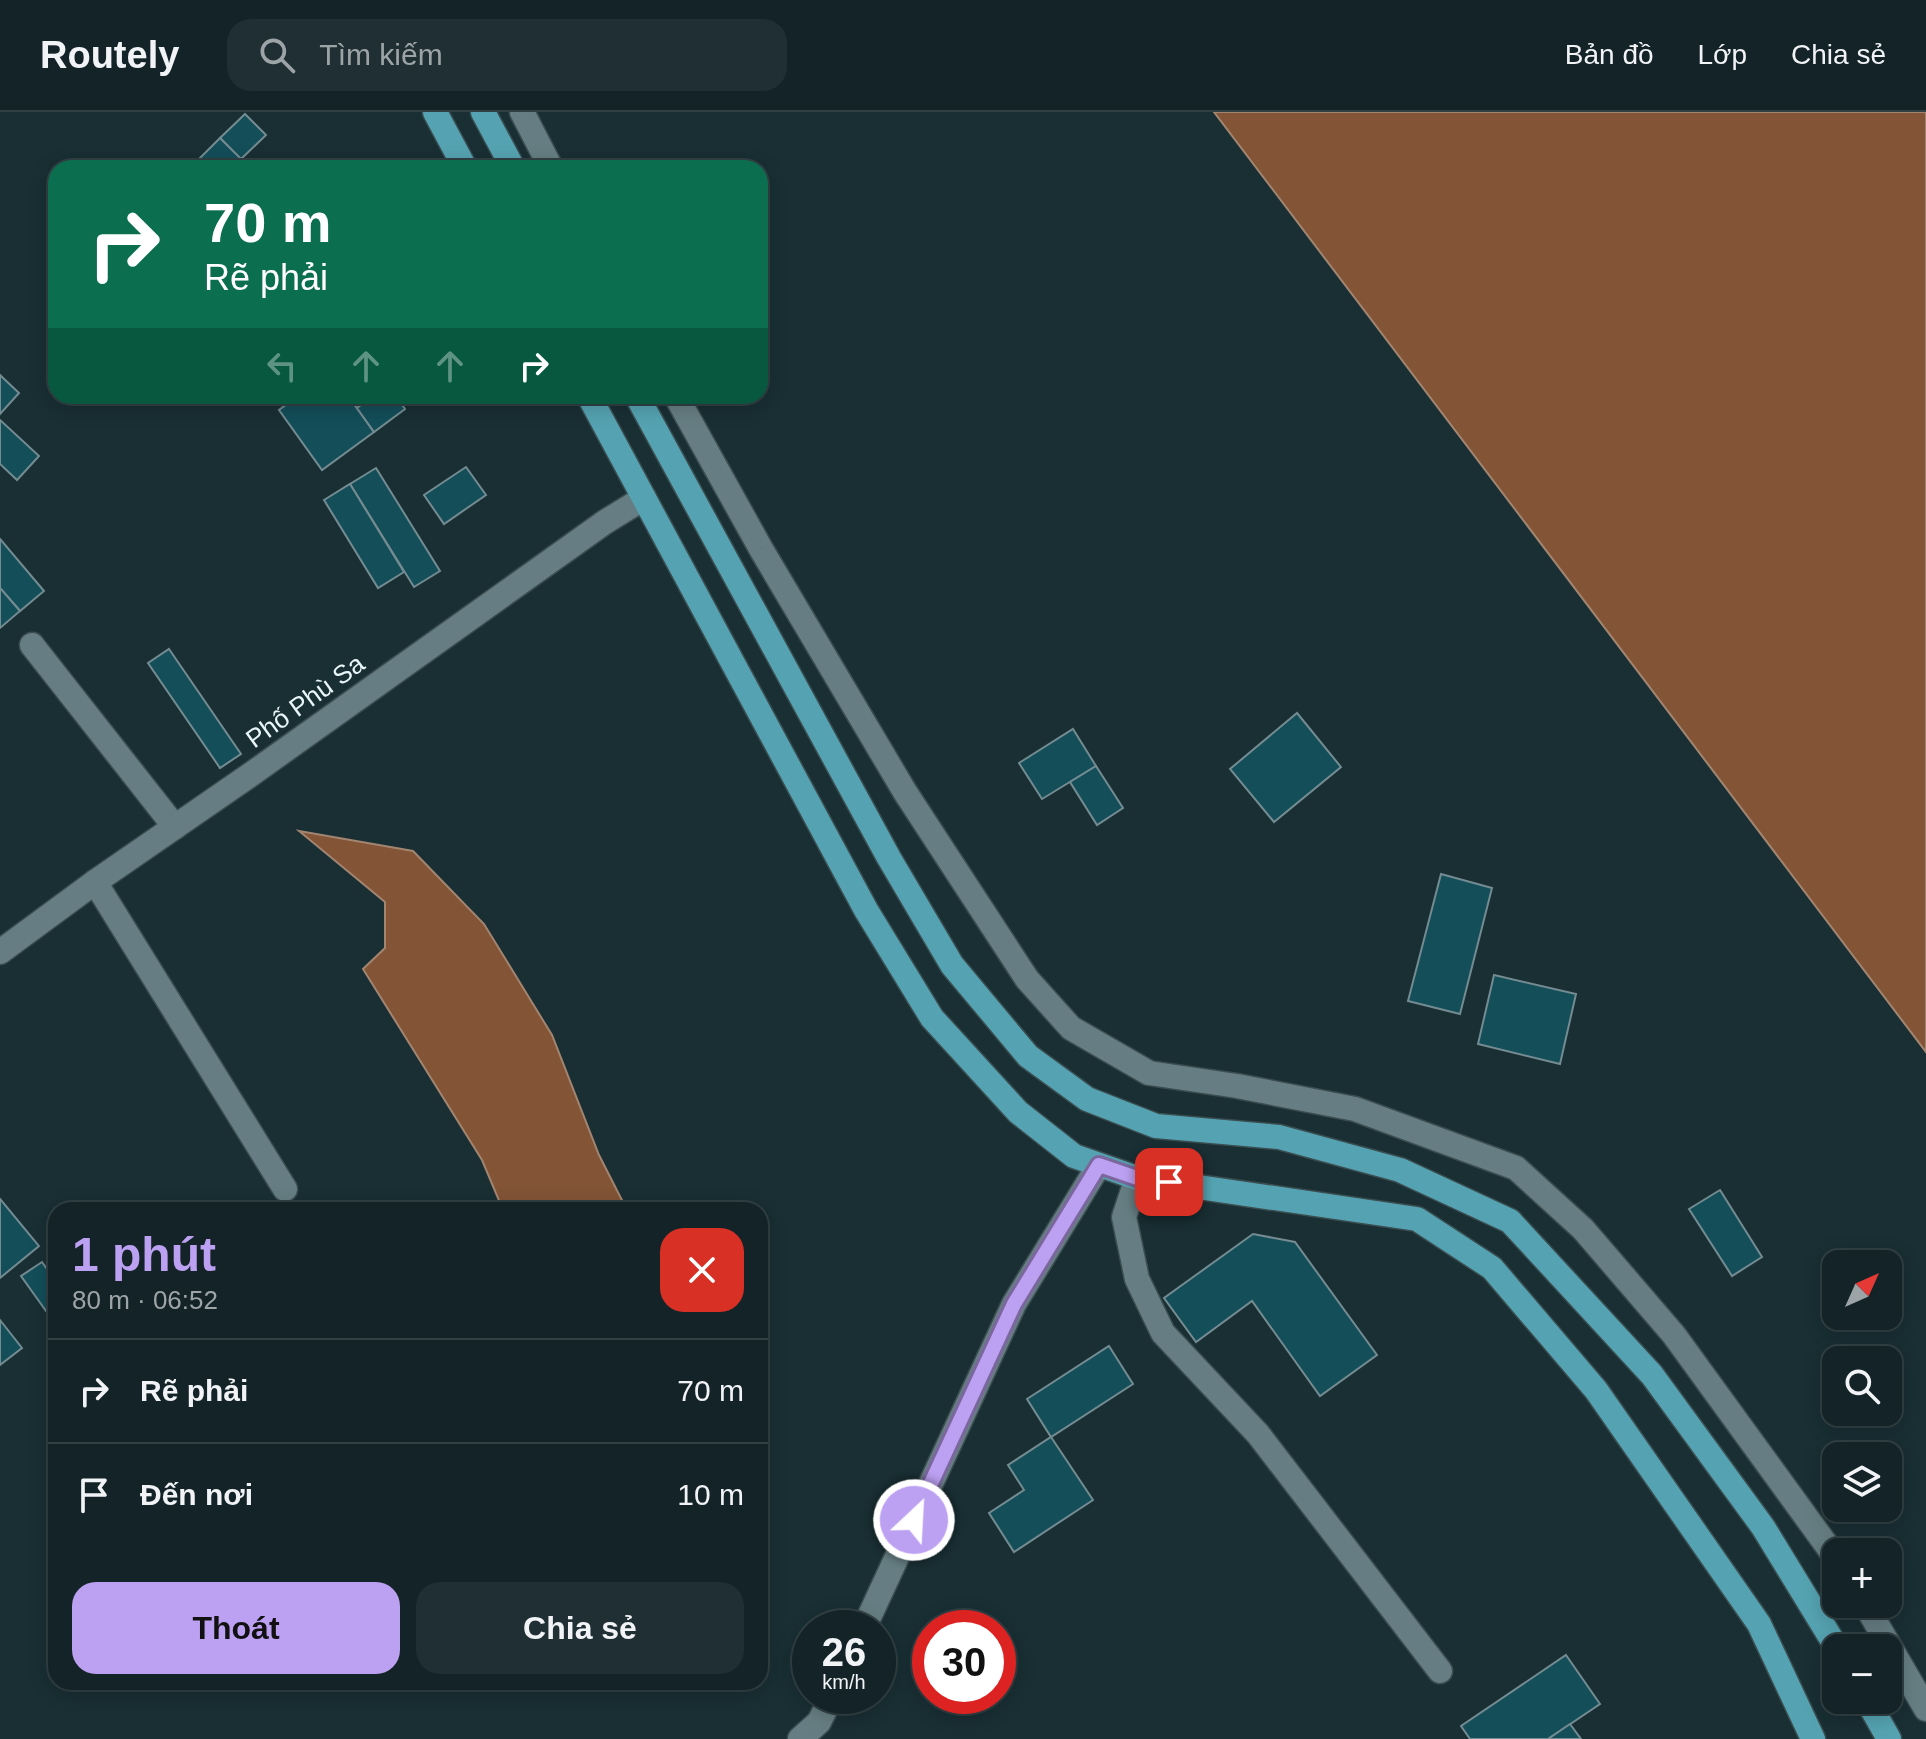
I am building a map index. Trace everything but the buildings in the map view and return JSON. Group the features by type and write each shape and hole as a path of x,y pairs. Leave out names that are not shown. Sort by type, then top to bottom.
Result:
{"main road":[{"path":"435,112 461,160"},
{"path":"483,112 509,160"},
{"path":"593,404 866,910 932,1018 1018,1112 1074,1156 1137,1178 1417,1219 1492,1268 1596,1390 1759,1624 1813,1739"},
{"path":"641,404 889,858 952,965 1028,1056 1087,1099 1156,1126 1279,1137 1400,1170 1510,1221 1652,1375 1763,1527 1828,1634"},
{"path":"1875,1714 1889,1739"}],"street":[{"path":"522,112 547,160"},
{"path":"680,404 761,549 905,792 1027,979 1071,1028 1149,1073 1355,1109 1516,1168 1583,1229 1674,1335 1822,1539"},
{"name":"Phố Phù Sa","path":"0,952 605,522 644,498"},
{"path":"32,645 175,827"},
{"path":"95,882 285,1189"},
{"path":"872,1610 1014,1304 1099,1165"},
{"path":"1137,1178 1124,1217 1137,1279 1163,1333 1258,1434 1440,1671"},
{"path":"1873,1618 1926,1709"},
{"path":"800,1739 819,1722 823,1714"}],"shaded area":[{"path":"1214,112 1926,112 1926,1052"},
{"path":"299,831 413,851 484,924 552,1035 599,1155 623,1202 500,1202 482,1160 363,969 385,948 385,902"}],"route":[{"path":"914,1520 1014,1304 1099,1165 1137,1178 1169,1182"}]}
